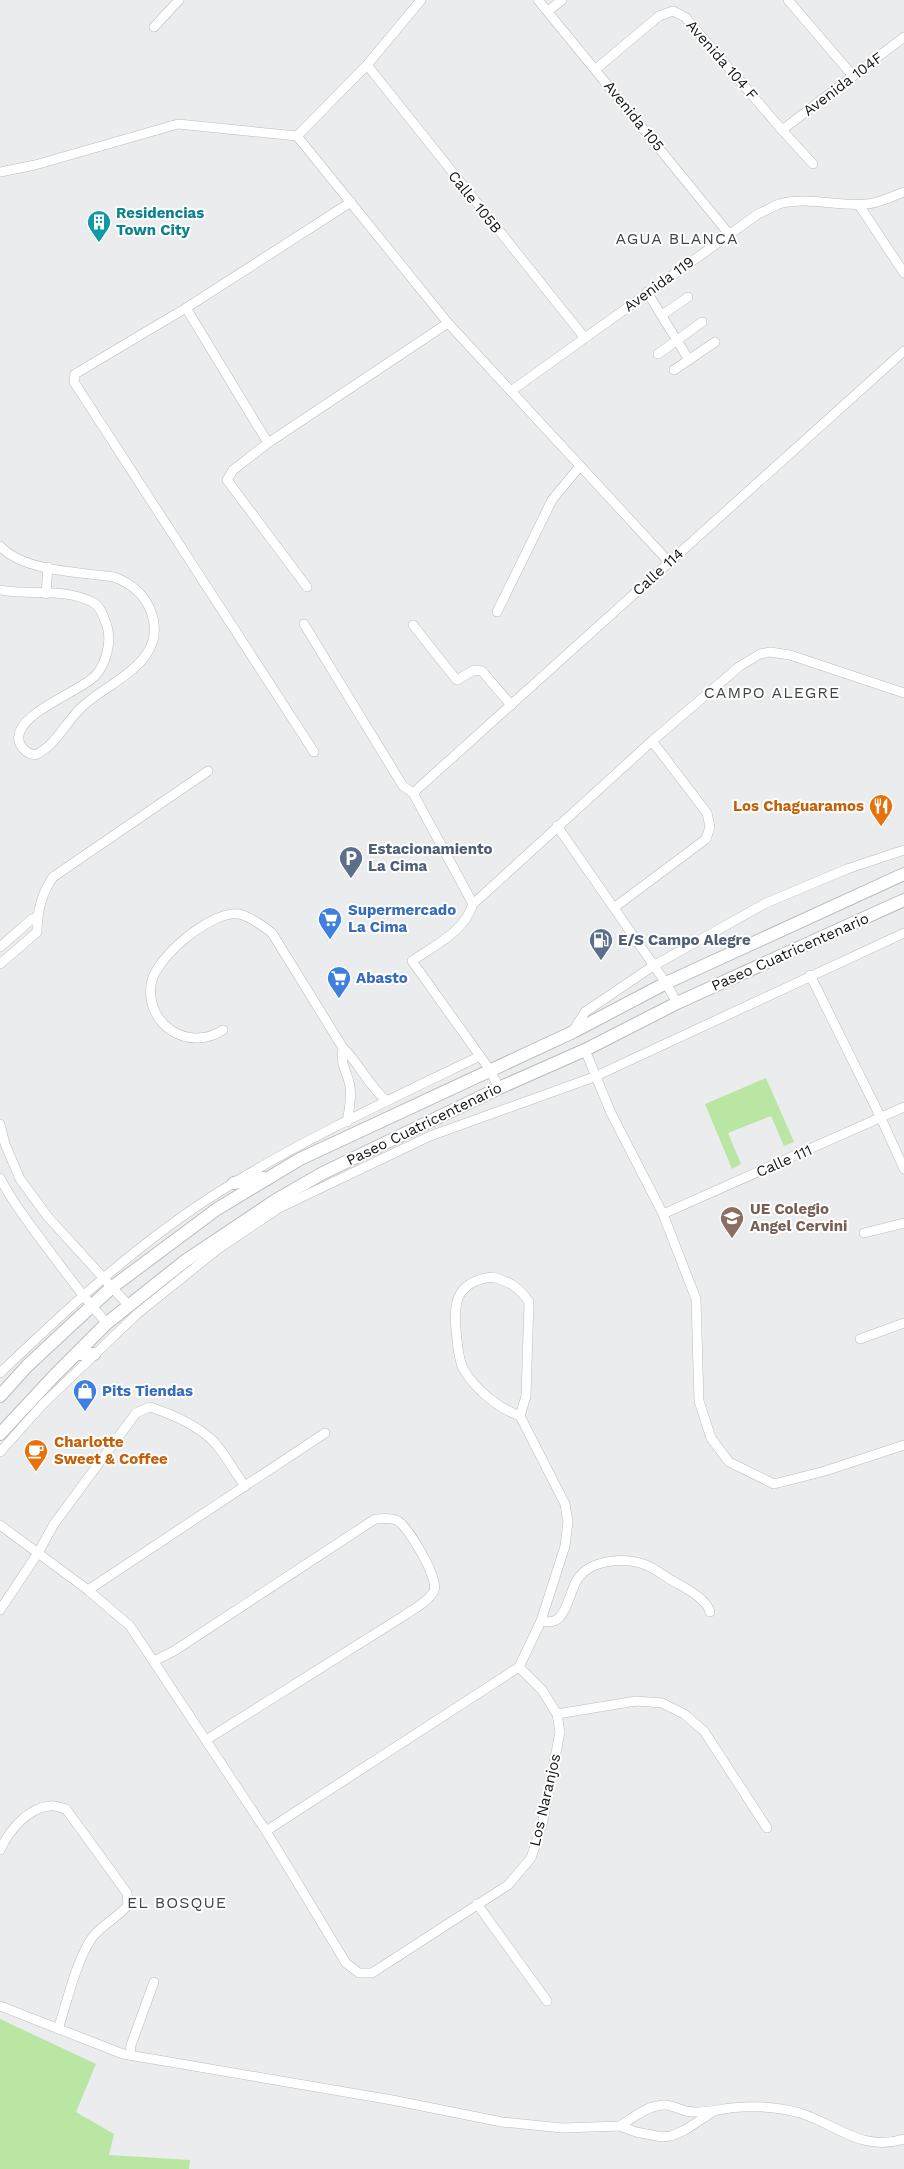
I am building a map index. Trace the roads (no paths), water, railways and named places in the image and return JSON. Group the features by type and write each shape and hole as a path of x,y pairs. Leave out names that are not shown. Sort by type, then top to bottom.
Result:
{"street":[{"path":"154,27 179,0"},
{"path":"298,136 367,65 421,0"},
{"name":"Avenida 105","path":"538,0 729,234"},
{"path":"548,11 562,0"},
{"path":"788,0 853,76"},
{"name":"Avenida 104 F","path":"596,69 658,16 673,11 685,17 782,130 814,164"},
{"name":"Avenida 104F","path":"782,130 904,37"},
{"name":"Calle 105B","path":"367,65 584,337"},
{"path":"0,172 35,165 178,124 298,136 448,323 669,562"},
{"name":"Avenida 119","path":"511,391 758,214 778,205 808,200 859,205 870,204 904,192"},
{"path":"314,752 74,382 75,374 186,308 351,202"},
{"path":"859,205 904,273"},
{"path":"647,292 689,360"},
{"path":"662,315 688,297"},
{"path":"186,308 268,443"},
{"path":"658,354 702,322"},
{"path":"307,588 227,480 233,470 268,443 448,323"},
{"path":"674,370 715,342"},
{"name":"Calle 114","path":"413,793 904,351"},
{"path":"497,612 552,500 580,466"},
{"path":"0,546 21,561 114,577 125,581 146,599 155,626 152,648 145,659 94,696 80,709 49,746 34,755 29,754 18,739 25,722 56,699 79,688 94,677 106,656 109,634 104,617 97,604 66,593 46,594 0,590"},
{"path":"46,594 48,567"},
{"path":"304,624 403,786 413,793 473,904"},
{"path":"413,625 457,680 474,670 482,671 510,705"},
{"path":"499,1088 490,1070 412,961 464,923 470,915 473,904 557,826 652,741 750,659 765,653 790,655 904,693"},
{"path":"614,907 706,839 710,826 707,812 652,741"},
{"path":"0,964 37,932 37,917 46,887 53,877 208,771"},
{"path":"557,826 666,983 677,1003"},
{"path":"572,1032 585,1012 653,966 766,903 847,869 904,850"},
{"name":"Paseo Cuatricentenario","path":"0,1373 83,1295 107,1284 217,1209 300,1159 572,1032 666,983 904,874"},
{"name":"Paseo Cuatricentenario","path":"0,1452 36,1412 193,1255 262,1209 323,1173 499,1088 585,1050 677,1003 904,900"},
{"path":"223,1030 212,1037 195,1040 176,1035 163,1022 154,1008 150,985 161,961 183,940 220,916 238,914 261,924 272,933 343,1048 356,1060 378,1094 386,1101"},
{"path":"0,947 32,919 37,917"},
{"name":"Paseo Cuatricentenario","path":"0,1434 107,1323 129,1306 279,1208 430,1136 594,1077 810,975 904,933"},
{"path":"810,975 881,1118 904,1169"},
{"path":"343,1048 341,1061 350,1086 350,1107 347,1122"},
{"path":"585,1050 594,1077 611,1113 663,1214 696,1299 699,1401 711,1438 729,1462 774,1484 825,1471 904,1445"},
{"name":"Paseo Cuatricentenario","path":"0,1396 27,1366 91,1306 107,1284 181,1218 234,1183 386,1101 480,1056"},
{"name":"Calle 111","path":"663,1214 904,1107"},
{"path":"0,1124 5,1144 20,1179 48,1217 129,1306"},
{"path":"234,1183 271,1176"},
{"path":"0,1178 7,1192 91,1306 107,1323"},
{"path":"262,1209 279,1208"},
{"path":"864,1233 904,1223"},
{"path":"0,1525 88,1590 130,1626 266,1831 519,1667 541,1621 565,1546 568,1522 565,1504 520,1416 505,1410 493,1400 463,1368 457,1337 456,1302 463,1289 475,1280 492,1277 507,1280 522,1292 529,1302 526,1396 520,1416"},
{"path":"860,1339 904,1323"},
{"path":"76,1354 94,1354"},
{"path":"0,1610 38,1553 54,1524 136,1413 150,1407 169,1413 212,1440 244,1486"},
{"path":"88,1590 325,1433"},
{"path":"154,1660 174,1651 375,1519 388,1518 398,1521 429,1565 435,1584 433,1592 428,1599 206,1740"},
{"path":"541,1621 551,1622 558,1620 577,1579 586,1572 602,1562 624,1560 646,1565 705,1603 710,1612"},
{"name":"Los Naranjos","path":"266,1831 346,1964 359,1972 372,1973 508,1885 532,1858 542,1825 560,1732 557,1714 542,1690 519,1667"},
{"path":"557,1714 636,1701 662,1703 684,1714 704,1731 768,1828"},
{"path":"0,1850 7,1834 29,1814 50,1806 66,1809 127,1893 128,1905 119,1915 96,1933 83,1954 58,2029"},
{"path":"477,1904 547,2000"},
{"path":"130,2055 131,2045 154,1982"},
{"path":"0,2006 130,2055 392,2100 502,2122 562,2128 620,2126 636,2132 662,2137 671,2136 685,2130 714,2111"},
{"path":"620,2126 654,2106 673,2105 686,2111 714,2111 742,2106 773,2108 800,2113 850,2136 876,2144 904,2139"},
{"path":"685,2130 687,2122 686,2111"}],"place":[{"name":"Residencias Town City","path":"99,243"},
{"name":"Los Chaguaramos","path":"881,827"},
{"name":"Estacionamiento La Cima","path":"351,879"},
{"name":"Supermercado La Cima","path":"330,940"},
{"name":"E/S Campo Alegre","path":"601,961"},
{"name":"Abasto","path":"339,999"},
{"name":"UE Colegio Angel Cervini","path":"732,1239"},
{"name":"Pits Tiendas","path":"85,1412"},
{"name":"Charlotte Sweet & Coffee","path":"36,1472"}],"district":[{"name":"AGUA BLANCA","path":"677,238"},
{"name":"CAMPO ALEGRE","path":"772,692"},
{"name":"EL BOSQUE","path":"177,1902"}]}
